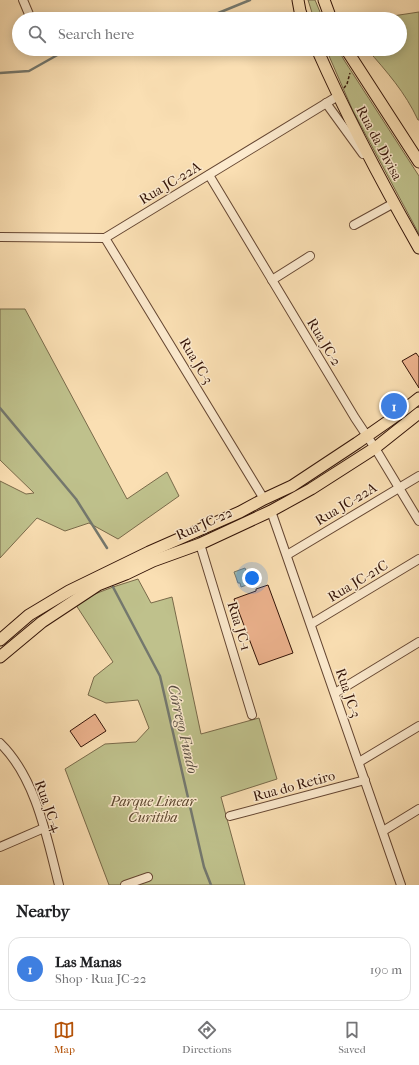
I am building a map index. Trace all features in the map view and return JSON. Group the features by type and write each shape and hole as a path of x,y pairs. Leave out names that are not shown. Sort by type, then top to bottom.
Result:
{"main road":[{"path":"298,0 300,12"},
{"path":"324,0 328,12"},
{"name":"Rua da Divisa","path":"320,56 338,96 377,172 419,248"},
{"name":"Rua da Divisa","path":"350,56 419,162"},
{"name":"Rua JC-22","path":"0,640 29,615 69,591 151,556 292,486 367,436 419,398"},
{"name":"Rua JC-22","path":"0,657 42,622 98,585 126,574 151,556 200,544 271,510 310,489 375,448 419,413"}],"street":[{"path":"23,0 28,12"},
{"name":"Rua JC-22A","path":"105,238 338,96"},
{"path":"326,103 377,172"},
{"name":"Rua JC-2","path":"209,175 355,418 419,521"},
{"path":"354,225 394,203"},
{"path":"0,237 105,238"},
{"name":"Rua JC-3","path":"105,238 264,499"},
{"path":"272,280 310,256"},
{"name":"Rua JC-22A","path":"287,555 419,476"},
{"name":"Rua JC-3","path":"271,510 401,885"},
{"name":"Rua JC-1","path":"200,544 252,715"},
{"name":"Rua JC-21C","path":"311,624 419,559"},
{"path":"335,693 419,642"},
{"path":"359,762 419,726"},
{"name":"Rua JC-4","path":"0,743 19,767 33,796 44,828 59,885"},
{"name":"Rua do Retiro","path":"230,816 365,780"},
{"path":"383,831 419,809"},
{"path":"0,847 44,828"},
{"path":"125,885 148,876"}],"path":[{"path":"338,96 347,84 354,62"}],"green space":[{"path":"308,0 315,0 320,12 312,12"},
{"path":"419,12 419,120 401,91 373,56 407,56 407,14"},
{"path":"329,56 342,56 419,176 419,234 353,111"},
{"path":"0,309 25,309 127,499 167,472 179,496 118,539 89,523 65,531 37,518 0,558 0,481 26,494 34,493 0,460"},
{"name":"Parque Linear Curitiba","path":"138,579 151,603 172,597 201,734 259,718 277,779 221,797 245,885 109,885 65,769 105,744 136,742 149,728 138,700 106,703 88,695 94,677 113,662 74,602"}],"water":[{"path":"245,568 250,584 241,587 234,572"}],"building":[{"path":"416,353 419,357 419,388 402,361"},
{"path":"268,585 293,653 259,665 234,599"},
{"path":"95,714 106,731 81,747 70,731"}],"waterway":[{"path":"221,12 250,0"},
{"path":"0,73 29,71 56,56"},
{"name":"Córrego Fundo","path":"0,408 76,499 107,548"},
{"name":"Córrego Fundo","path":"113,587 160,676 204,867 211,885"}],"place":[{"name":"Las Manas","path":"394,406"}]}
